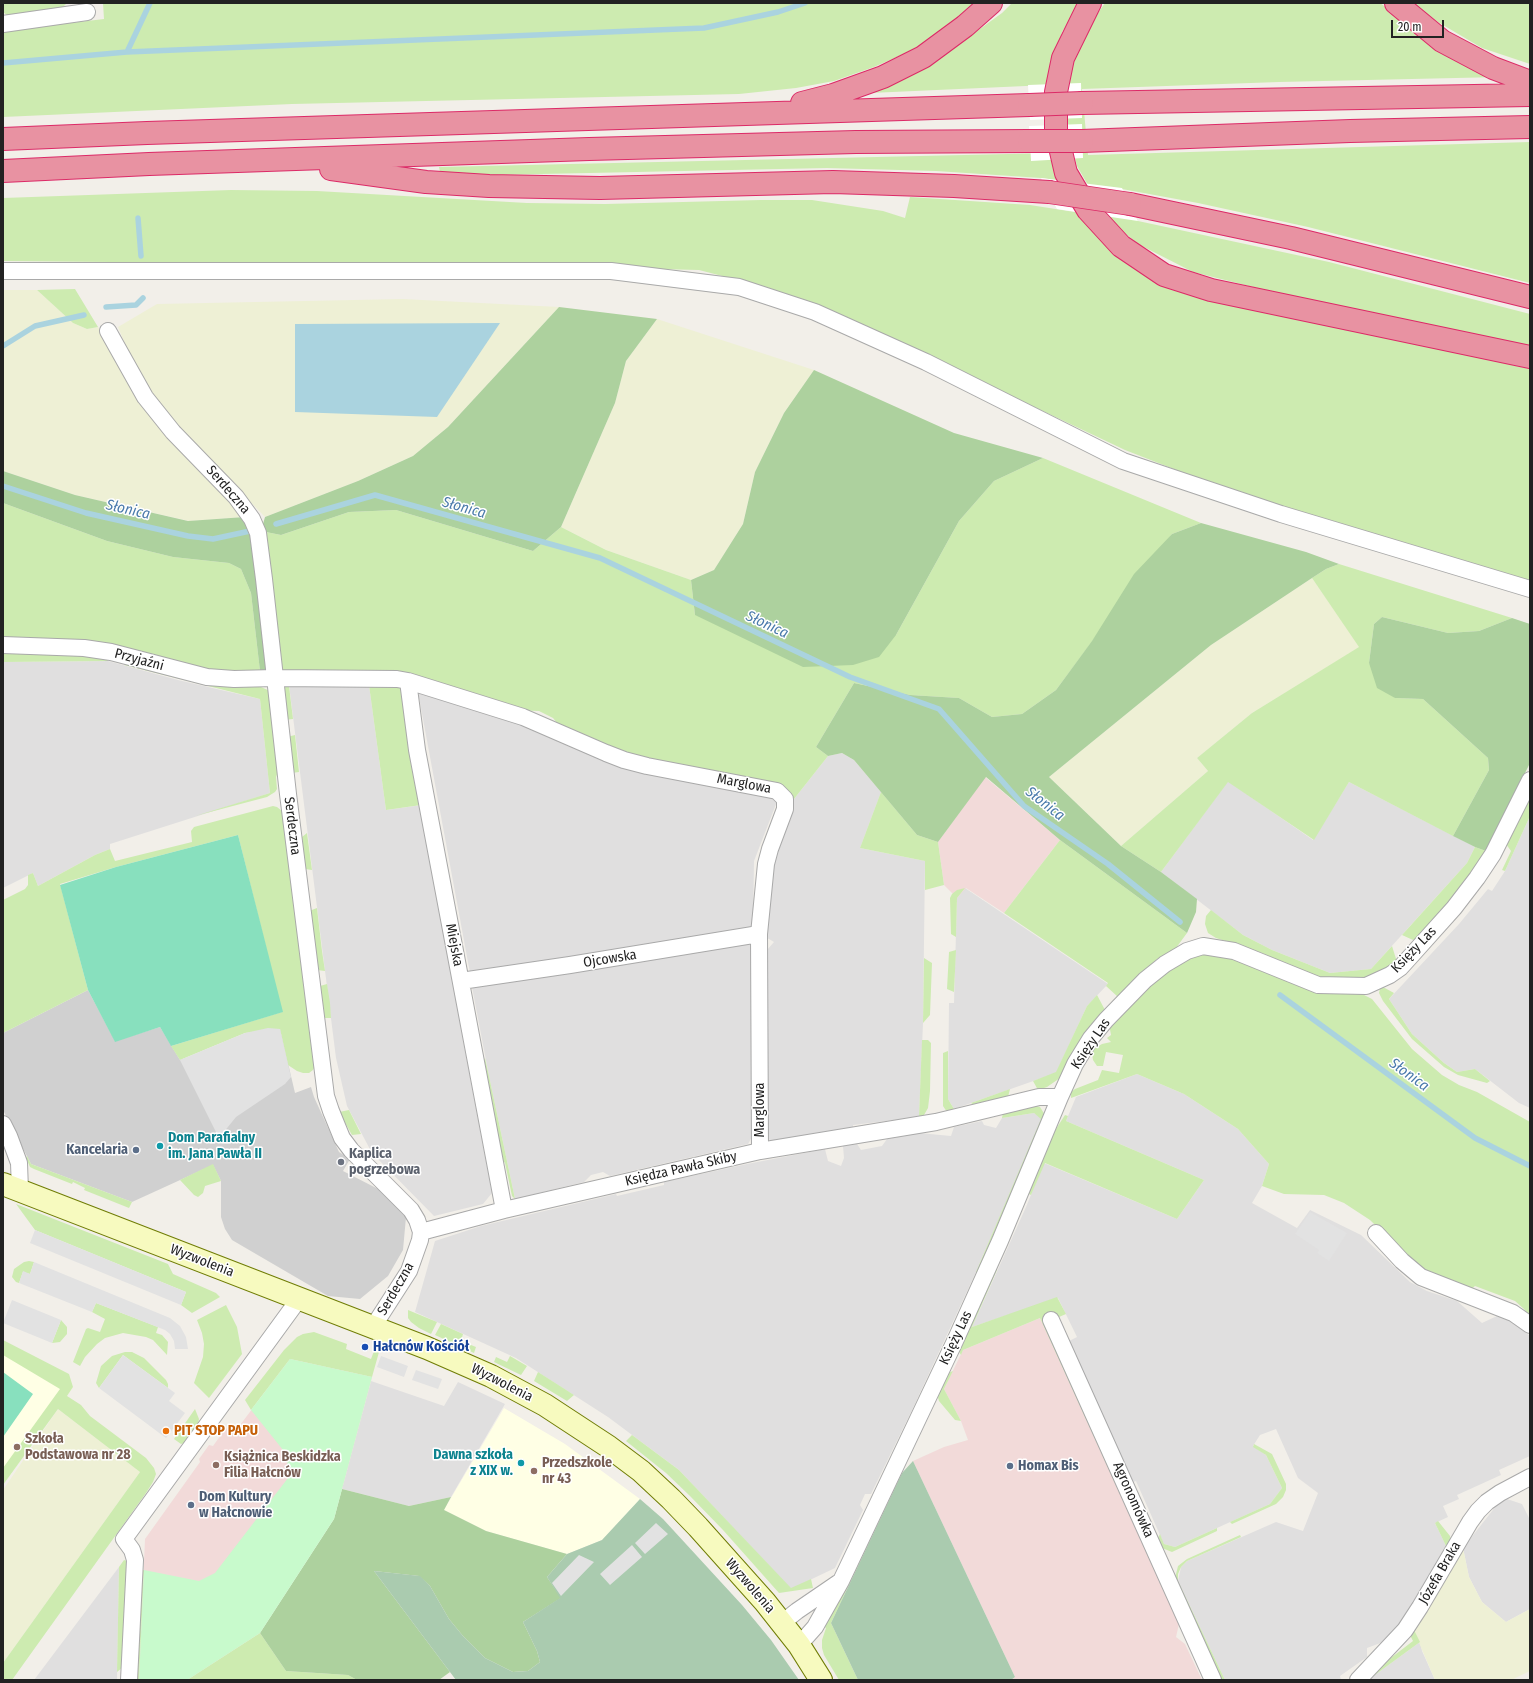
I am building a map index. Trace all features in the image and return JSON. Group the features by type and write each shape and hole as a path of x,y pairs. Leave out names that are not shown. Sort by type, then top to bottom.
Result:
{"highway":[{"path":"764,113 833,95 883,77 923,57 965,26 991,3"},
{"path":"1090,3 1063,58 1056,92 1056,130 1066,173 1088,210 1121,246 1164,275 1211,290 1530,357"},
{"path":"1396,3 1442,41 1492,68 1530,82"},
{"path":"3,140 155,132 1082,103 1530,95"},
{"path":"3,171 707,146 856,142 1082,141 1350,131 1530,127"},
{"path":"273,161 426,182 489,186 600,188 833,182 954,186 1049,192 1130,204 1291,238 1530,297"}],"street":[{"path":"3,24 87,12"},
{"path":"3,271 611,271 739,287 815,312 919,359 1123,461 1281,514 1530,588"},
{"name":"Serdeczna","path":"108,331 132,375 155,409 173,432 236,496 252,519 258,533 326,1096 330,1110 342,1138 351,1150 411,1210 417,1220 421,1232 420,1240 409,1271 373,1327"},
{"name":"Przyjaźni","path":"3,645 84,648 111,652 207,677 234,679 398,679 408,681"},
{"name":"Marglowa","path":"408,681 523,717 624,760 647,766 778,790 785,799 785,809 766,864 759,934 760,1151"},
{"name":"Miejska","path":"408,681 417,750 504,1210"},
{"name":"Księży Las","path":"799,1646 815,1627 841,1581 997,1248 1060,1097 1079,1058 1091,1038 1106,1020 1145,980 1165,964 1187,951 1203,946 1234,951 1318,985 1366,986 1390,975 1400,968 1454,908 1477,878 1493,854 1530,780"},
{"name":"Ojcowska","path":"461,981 759,934"},
{"name":"Księdza Pawła Skiby","path":"421,1232 504,1210 760,1151 936,1122 1039,1097 1060,1097"},
{"path":"3,1124 19,1163 11,1187"},
{"name":"Wyzwolenia","path":"11,1187 427,1348 491,1376 545,1405 609,1447 641,1472 671,1499 698,1527 782,1623 821,1680"},
{"path":"1376,1233 1402,1262 1421,1277 1513,1313 1530,1325"},
{"path":"130,1680 135,1560 132,1550 124,1539 299,1299"},
{"name":"Agronomówka","path":"1051,1320 1213,1680"},
{"name":"Józefa Braka","path":"1358,1680 1405,1630 1478,1511 1487,1502 1500,1493 1530,1477"},
{"path":"782,1623 841,1581"}],"shaded area":[{"path":"3,290 37,290 73,323 87,329 98,327 132,387 245,517 189,521 75,495 3,471"},
{"path":"403,299 559,307 448,427 413,456 358,481 265,517 177,426 156,400 137,373 118,327 157,304"},
{"path":"657,319 814,370 784,413 755,472 743,524 714,570 691,580 606,550 561,527 615,403 626,361"},
{"path":"1312,578 1360,647 1252,713 1197,758 1208,771 1121,846 1049,777 1211,645"},
{"path":"108,661 178,680 260,699 270,793 110,844 110,849 95,855 38,886 33,873 3,888 3,662"},
{"path":"289,685 369,685 386,810 422,805 464,1045 492,1193 483,1204 434,1216 372,1153 347,1106 336,1058"},
{"path":"418,692 778,799 754,861 753,928 470,973"},
{"path":"842,753 854,760 881,792 860,848 925,861 923,1023 919,1117 853,1125 853,1127 772,1142 765,1136 766,1009 767,950 774,942 764,936 766,904 779,840 794,799 828,756"},
{"path":"985,777 1060,840 1004,913 966,888 957,898 944,885 938,842"},
{"path":"1228,781 1313,840 1349,782 1475,847 1467,863 1371,969 1330,973 1272,950 1243,935 1161,872"},
{"path":"1530,816 1530,1108 1519,1103 1475,1069 1457,1072 1444,1063 1412,1034 1389,999 1459,924 1488,889 1492,891 1505,871"},
{"path":"965,888 1108,984 1087,1006 1056,1073 954,1109 948,1099 949,1003 954,1003 957,898"},
{"path":"753,942 752,1137 748,1144 610,1176 603,1172 591,1175 584,1182 515,1199 472,987"},
{"path":"88,990 115,1041 160,1027 180,1060 280,1029 295,1093 311,1087 314,1097 339,1152 350,1159 343,1171 384,1192 406,1217 403,1250 388,1276 360,1299 328,1296 232,1240 225,1229 221,1217 221,1181 213,1165 132,1202 31,1164 3,1110 3,1033"},
{"path":"268,1028 280,1029 291,1077 285,1084 236,1117 219,1138 180,1060 245,1033"},
{"path":"1137,1074 1184,1094 1238,1129 1269,1164 1262,1186 1252,1203 1297,1228 1310,1210 1361,1235 1410,1282 1427,1291 1457,1301 1482,1323 1497,1316 1511,1321 1530,1336 1530,1456 1499,1470 1501,1475 1457,1495 1459,1499 1443,1506 1448,1517 1435,1523 1446,1546 1412,1606 1395,1630 1383,1642 1367,1648 1367,1657 1340,1676 1341,1680 1225,1680 1178,1581 1181,1567 1187,1561 1276,1522 1303,1531 1318,1493 1298,1478 1276,1429 1260,1435 1253,1446 1266,1455 1282,1488 1270,1504 1175,1547 1164,1544 1136,1481 1133,1482 1114,1447 1111,1433 1069,1341 1077,1337 1058,1298 972,1327 1026,1207 1044,1163 1177,1219 1204,1180 1066,1121 1076,1097"},
{"path":"1034,1113 1042,1118 976,1272 871,1494 865,1494 860,1505 863,1510 835,1568 791,1589 679,1470 608,1417 516,1358 415,1312 435,1241 481,1226 616,1194 617,1196 664,1185 664,1182 825,1149 828,1161 841,1166 844,1158 843,1146 857,1144 861,1150 882,1146 887,1139 919,1133 951,1136 954,1127 982,1121 984,1125 996,1128 1002,1118"},
{"path":"1310,1212 1347,1233 1329,1261 1317,1253 1319,1250 1295,1234"},
{"path":"35,1230 186,1292 181,1305 30,1243"},
{"path":"34,1262 170,1318 180,1326 186,1337 188,1349 175,1349 174,1341 170,1334 165,1330 96,1303 92,1312 19,1283 23,1271 30,1274"},
{"path":"12,1300 61,1320 52,1343 3,1323"},
{"path":"1040,1318 1179,1624 1176,1637 1185,1644 1202,1680 1011,1680 1015,1677 913,1461 944,1447 968,1440 961,1421 944,1389 963,1350"},
{"name":"Szkoła Podstawowa nr 28","path":"3,1348 73,1387 3,1485"},
{"path":"123,1355 175,1393 169,1401 185,1413 166,1438 99,1388"},
{"path":"381,1356 408,1366 404,1377 377,1367"},
{"path":"290,1359 372,1377 342,1489 260,1633 187,1680 139,1680 145,1539 200,1462 199,1459 209,1445 213,1446 226,1428 234,1433"},
{"path":"416,1370 442,1379 438,1389 412,1380"},
{"path":"371,1381 444,1406 458,1382 505,1404 451,1497 409,1506 342,1489"},
{"name":"Przedszkole nr 43","path":"504,1408 565,1444 640,1499 602,1540 567,1554 486,1531 444,1510"},
{"path":"58,1409 140,1472 3,1663 3,1490"},
{"path":"913,1461 1015,1677 1011,1680 858,1680 831,1623 902,1473"},
{"path":"640,1499 663,1519 742,1605 771,1640 799,1680 456,1680 374,1571 420,1576 430,1586 449,1619 463,1636 485,1658 513,1672 528,1671 540,1662 537,1651 523,1622 560,1598 547,1577 567,1554 602,1540"},
{"path":"1507,1499 1522,1504 1530,1520 1530,1609 1506,1622 1482,1602 1469,1577 1463,1548 1496,1506"},
{"path":"656,1523 668,1534 645,1554 635,1543"},
{"path":"632,1545 642,1557 610,1585 600,1574"},
{"path":"1463,1548 1469,1577 1482,1602 1506,1622 1530,1609 1530,1671 1511,1680 1435,1680 1414,1631"},
{"path":"579,1555 594,1562 561,1596 552,1583"},
{"path":"119,1567 117,1680 34,1680"},
{"path":"1420,1642 1422,1651 1435,1680 1368,1680"}],"green space":[{"path":"3,3 67,3 59,11 9,17 3,12"},
{"path":"103,3 980,3 922,46 874,67 834,81 796,88 739,94 292,104 3,117 3,31 104,19"},
{"path":"1012,3 1080,3 1062,32 1048,85 870,93 941,57 1002,13"},
{"path":"1105,3 1380,3 1453,55 1500,77 1279,82 1082,89 1088,155 1530,142 1530,283 1308,227 1198,203 1122,189 1138,221 1329,262 1530,314 1530,350 1269,291 1193,272 1138,244 1114,224 1092,192 1077,166 1069,135 1066,95 1076,52 1089,26"},
{"path":"1412,3 1530,3 1530,64 1482,48 1438,22"},
{"path":"1052,153 1062,181 1041,178 936,171 827,168 494,175 440,172 439,167"},
{"path":"231,190 317,191 527,203 605,204 812,200 883,211 905,218 910,197 1030,205 1081,213 1203,295 1530,369 1530,582 1225,489 1125,450 830,310 765,287 699,270 538,266 3,261 3,198"},
{"path":"75,289 98,327 87,329 73,323 37,290"},
{"path":"559,307 657,319 626,361 615,403 561,527 533,551 396,510 349,512 281,535 261,531 265,517 358,481 413,456 448,427"},
{"path":"814,370 954,433 1043,458 994,481 959,521 896,635 879,657 853,665 803,667 695,615 691,580 714,570 743,524 755,472 784,413"},
{"path":"1043,458 1201,523 1172,534 1056,690 1022,714 992,717 959,698 910,695 854,683 816,747 828,756 794,799 790,793 648,763 562,729 553,718 539,711 511,710 416,678 284,673 279,668 261,531 281,535 349,512 396,510 533,551 561,527 606,550 691,580 695,615 896,635 959,521 994,481"},
{"path":"3,471 75,495 188,521 245,517 254,541 267,670 260,671 251,593 241,569 229,563 173,557 107,541 3,503"},
{"path":"3,503 107,541 173,557 229,563 241,569 251,593 260,671 230,672 3,639"},
{"path":"1201,523 1306,552 1339,564 1326,569 1211,645 1049,777 1121,846 1161,872 1197,899 1196,912 1187,933 1060,840 986,777 938,842 917,835 854,760 842,753 828,756 816,747 854,683 910,695 959,698 992,717 1022,714 1056,690 1092,641 1134,574 1172,534"},
{"path":"1339,564 1512,618 1479,631 1448,633 1382,617 1374,624 1369,663 1395,698 1423,699 1488,758 1489,770 1453,836 1349,782 1314,840 1228,782 1161,872 1121,846 1208,771 1197,758 1252,713 1359,647 1312,578 1326,569"},
{"path":"1382,617 1448,633 1479,631 1512,618 1530,624 1530,763 1486,851 1453,836 1489,770 1488,758 1423,699 1395,698 1377,688 1369,663 1374,624"},
{"path":"3,652 66,654 107,659 108,661 3,662"},
{"path":"126,663 220,684 261,687 272,692 280,767 276,777 277,789 275,792 267,797 195,816 270,793 260,699 124,665"},
{"path":"284,683 401,685 421,805 386,810 369,685 289,686 293,719 284,720"},
{"path":"295,735 299,772 292,773 287,737"},
{"path":"881,792 917,835 938,842 944,885 925,890 925,861 860,848"},
{"path":"1530,795 1530,816 1505,871 1502,870 1511,851 1506,844"},
{"path":"273,806 282,811 315,1066 313,1070 309,1073 303,1073 288,1065 280,1029 245,1033 180,1060 171,1046 282,1012 238,835 116,867 60,884 88,990 3,1033 3,900 25,889 28,885 28,875 33,873 38,886 95,855 110,849 115,861 192,842 191,831 194,827"},
{"path":"307,833 312,870 305,869 302,837"},
{"path":"238,835 283,1012 171,1046 160,1027 115,1042 88,990 60,885 116,867"},
{"path":"1060,840 1187,933 1176,948 1157,959 1118,997 1106,986 1108,983 1004,913"},
{"path":"1475,847 1486,851 1472,872 1419,938 1413,940 1402,935 1467,863"},
{"path":"965,888 957,898 956,937 951,934 950,898 957,890"},
{"path":"317,908 325,971 317,970 309,911"},
{"path":"1211,910 1243,935 1272,950 1330,973 1371,969 1392,946 1397,962 1388,969 1365,979 1319,978 1262,953 1216,938 1208,933 1205,924 1206,916"},
{"path":"956,950 954,992 947,989 949,952"},
{"path":"1199,955 1215,955 1234,958 1298,984 1326,993 1360,993 1372,999 1412,1049 1442,1075 1459,1085 1477,1092 1530,1122 1530,1317 1515,1301 1475,1286 1470,1290 1424,1273 1370,1220 1344,1203 1324,1195 1284,1194 1262,1186 1269,1164 1238,1129 1184,1094 1137,1074 1071,1098 1071,1092 1075,1089 1098,1080 1102,1070 1119,1073 1123,1055 1106,1052 1103,1066 1097,1066 1093,1060 1092,1053 1095,1048 1102,1044 1111,1042 1107,1038 1111,1035 1109,1024 1161,976 1187,959"},
{"path":"924,958 932,963 930,1015 923,1023"},
{"path":"327,984 331,1018 324,1018 320,986"},
{"path":"1383,987 1394,993 1389,999 1412,1034 1444,1063 1457,1072 1475,1069 1490,1081 1487,1083 1458,1075 1444,1067 1412,1039 1383,1001 1379,993 1380,988"},
{"path":"1097,995 1105,1010 1084,1039 1060,1078 1047,1087 1038,1090 1033,1081 1056,1072 1087,1006"},
{"path":"922,1040 928,1040 931,1043 930,1091 928,1108 924,1115 919,1117"},
{"path":"948,1051 948,1099 954,1109 954,1112 947,1112 943,1106 943,1053"},
{"path":"485,1058 515,1199 512,1196 505,1163 500,1157 482,1064"},
{"path":"1010,1089 1008,1097 977,1107 971,1103"},
{"path":"1036,1106 1040,1107 1045,1115 979,1274 976,1272 1041,1119 1034,1113 1002,1118 1003,1113"},
{"path":"349,1110 361,1134 352,1135 339,1112"},
{"path":"1065,1115 1068,1116 1066,1121 1204,1180 1177,1219 1045,1163 1031,1195 1029,1194 1029,1190 1054,1132"},
{"path":"27,1156 31,1164 132,1202 129,1208 84,1190 85,1188 73,1182 72,1184 34,1169 30,1167 26,1158"},
{"path":"213,1164 221,1181 205,1186 203,1193 198,1197 194,1195 180,1180"},
{"path":"16,1204 168,1264 173,1274 216,1293 220,1297 192,1313 181,1305 186,1292 35,1230"},
{"path":"24,1262 34,1262 30,1274 23,1272 19,1283 16,1282 12,1277 14,1269"},
{"path":"995,1269 997,1270 972,1327 1057,1297 1066,1314 1059,1317 1046,1314 1043,1316 1181,1622 1179,1624 1040,1318 963,1350 961,1355 958,1350"},
{"path":"96,1303 158,1327 156,1333 162,1335 168,1342 167,1355 153,1340 146,1337 123,1333 105,1338 97,1344 85,1357 80,1366 73,1362 86,1329 88,1328 100,1332 105,1319 92,1312"},
{"path":"226,1305 237,1327 242,1354 209,1398 194,1383 203,1357 204,1344 197,1320"},
{"path":"408,1310 437,1322 431,1334 411,1322 408,1318"},
{"path":"61,1320 67,1327 67,1334 60,1342 52,1343"},
{"path":"441,1324 463,1334 461,1341 476,1347 474,1353 435,1335"},
{"path":"314,1332 347,1344 346,1349 371,1359 374,1351 379,1352 372,1377 290,1359 251,1410 245,1400 284,1350 297,1337"},
{"path":"3,1340 69,1374 73,1387 67,1396 81,1405 90,1416 146,1458 154,1468 156,1474 146,1493 12,1680 3,1680 3,1663 140,1472 58,1409 3,1485 3,1468 60,1389 3,1355"},
{"path":"125,1352 132,1352 144,1358 166,1380 168,1388 123,1355 99,1388 96,1383 101,1366 112,1356"},
{"path":"510,1356 527,1366 521,1375 494,1362 496,1357 507,1362"},
{"path":"290,1359 372,1377 334,1519 260,1633 187,1680 139,1680 144,1570 199,1581 215,1573 288,1478 287,1455 251,1410"},
{"path":"953,1371 944,1389 961,1421 955,1420 939,1401 937,1394 948,1373"},
{"path":"3,1372 33,1394 3,1437"},
{"path":"538,1372 574,1395 567,1401 534,1381"},
{"path":"195,1409 199,1419 198,1424 184,1443 181,1444 174,1439"},
{"path":"632,1435 679,1470 791,1588 811,1579 813,1588 779,1593 723,1530 690,1496 666,1473 626,1441"},
{"path":"1254,1444 1272,1454 1286,1484 1286,1490 1283,1497 1276,1504 1232,1524 1230,1522 1270,1504 1282,1488 1266,1455 1253,1447"},
{"path":"902,1473 831,1623 858,1680 839,1680 824,1655 822,1640 826,1628 822,1625 899,1474"},
{"path":"342,1489 409,1506 451,1497 444,1510 486,1531 567,1554 547,1577 561,1598 523,1622 537,1651 540,1662 528,1671 513,1672 485,1658 463,1636 449,1619 430,1586 419,1576 374,1571 450,1672 439,1680 357,1680 348,1675 286,1671 260,1633 334,1519"},
{"path":"1438,1521 1450,1536 1451,1540 1414,1608 1383,1644 1383,1642 1395,1630 1412,1606 1446,1546 1435,1523"},
{"path":"1217,1528 1217,1531 1172,1552 1162,1548 1158,1538 1160,1534 1164,1544 1175,1547"},
{"path":"1240,1535 1241,1537 1187,1561 1181,1567 1178,1574 1178,1581 1225,1680 1220,1680 1175,1578 1178,1566 1187,1559"},
{"path":"124,1560 127,1561 123,1667 117,1672 119,1567"},
{"path":"144,1570 139,1680 137,1680 141,1571"},
{"path":"1414,1630 1420,1642 1368,1680 1371,1673 1413,1641 1410,1635"},
{"path":"260,1633 286,1671 348,1675 357,1680 187,1680"}],"water":[{"path":"500,323 437,417 295,412 295,324"}],"pier":[{"path":"1081,83 1082,118 1030,120 1028,85"},
{"path":"1082,124 1083,158 1031,161 1029,126"},
{"path":"1041,178 1122,188 1138,221 1057,209"}],"waterway":[{"path":"127,52 150,3"},
{"path":"3,63 127,52 704,28 778,12 805,3"},
{"path":"138,218 141,256"},
{"path":"106,307 136,305 143,298"},
{"path":"3,346 35,326 84,315"},
{"name":"Słonica","path":"3,486 86,513 188,536 213,539 250,531"},
{"name":"Słonica","path":"276,524 375,495 600,558 850,677 939,709 1024,806 1108,864 1180,922"},
{"name":"Słonica","path":"1280,995 1475,1138 1530,1166"}],"place":[{"name":"Dom Parafialny im. Jana Pawła II","path":"160,1146"},
{"name":"Kancelaria","path":"136,1150"},
{"name":"Kaplica pogrzebowa","path":"341,1162"},
{"name":"Hałcnów Kościół","path":"365,1347"},
{"name":"PIT STOP PAPU","path":"166,1431"},
{"name":"Szkoła Podstawowa nr 28","path":"17,1447"},
{"name":"Dawna szkoła z XIX w.","path":"521,1463"},
{"name":"Książnica Beskidzka Filia Hałcnów","path":"216,1465"},
{"name":"Homax Bis","path":"1010,1466"},
{"name":"Przedszkole nr 43","path":"534,1471"},
{"name":"Dom Kultury w Hałcnowie","path":"191,1505"}]}
